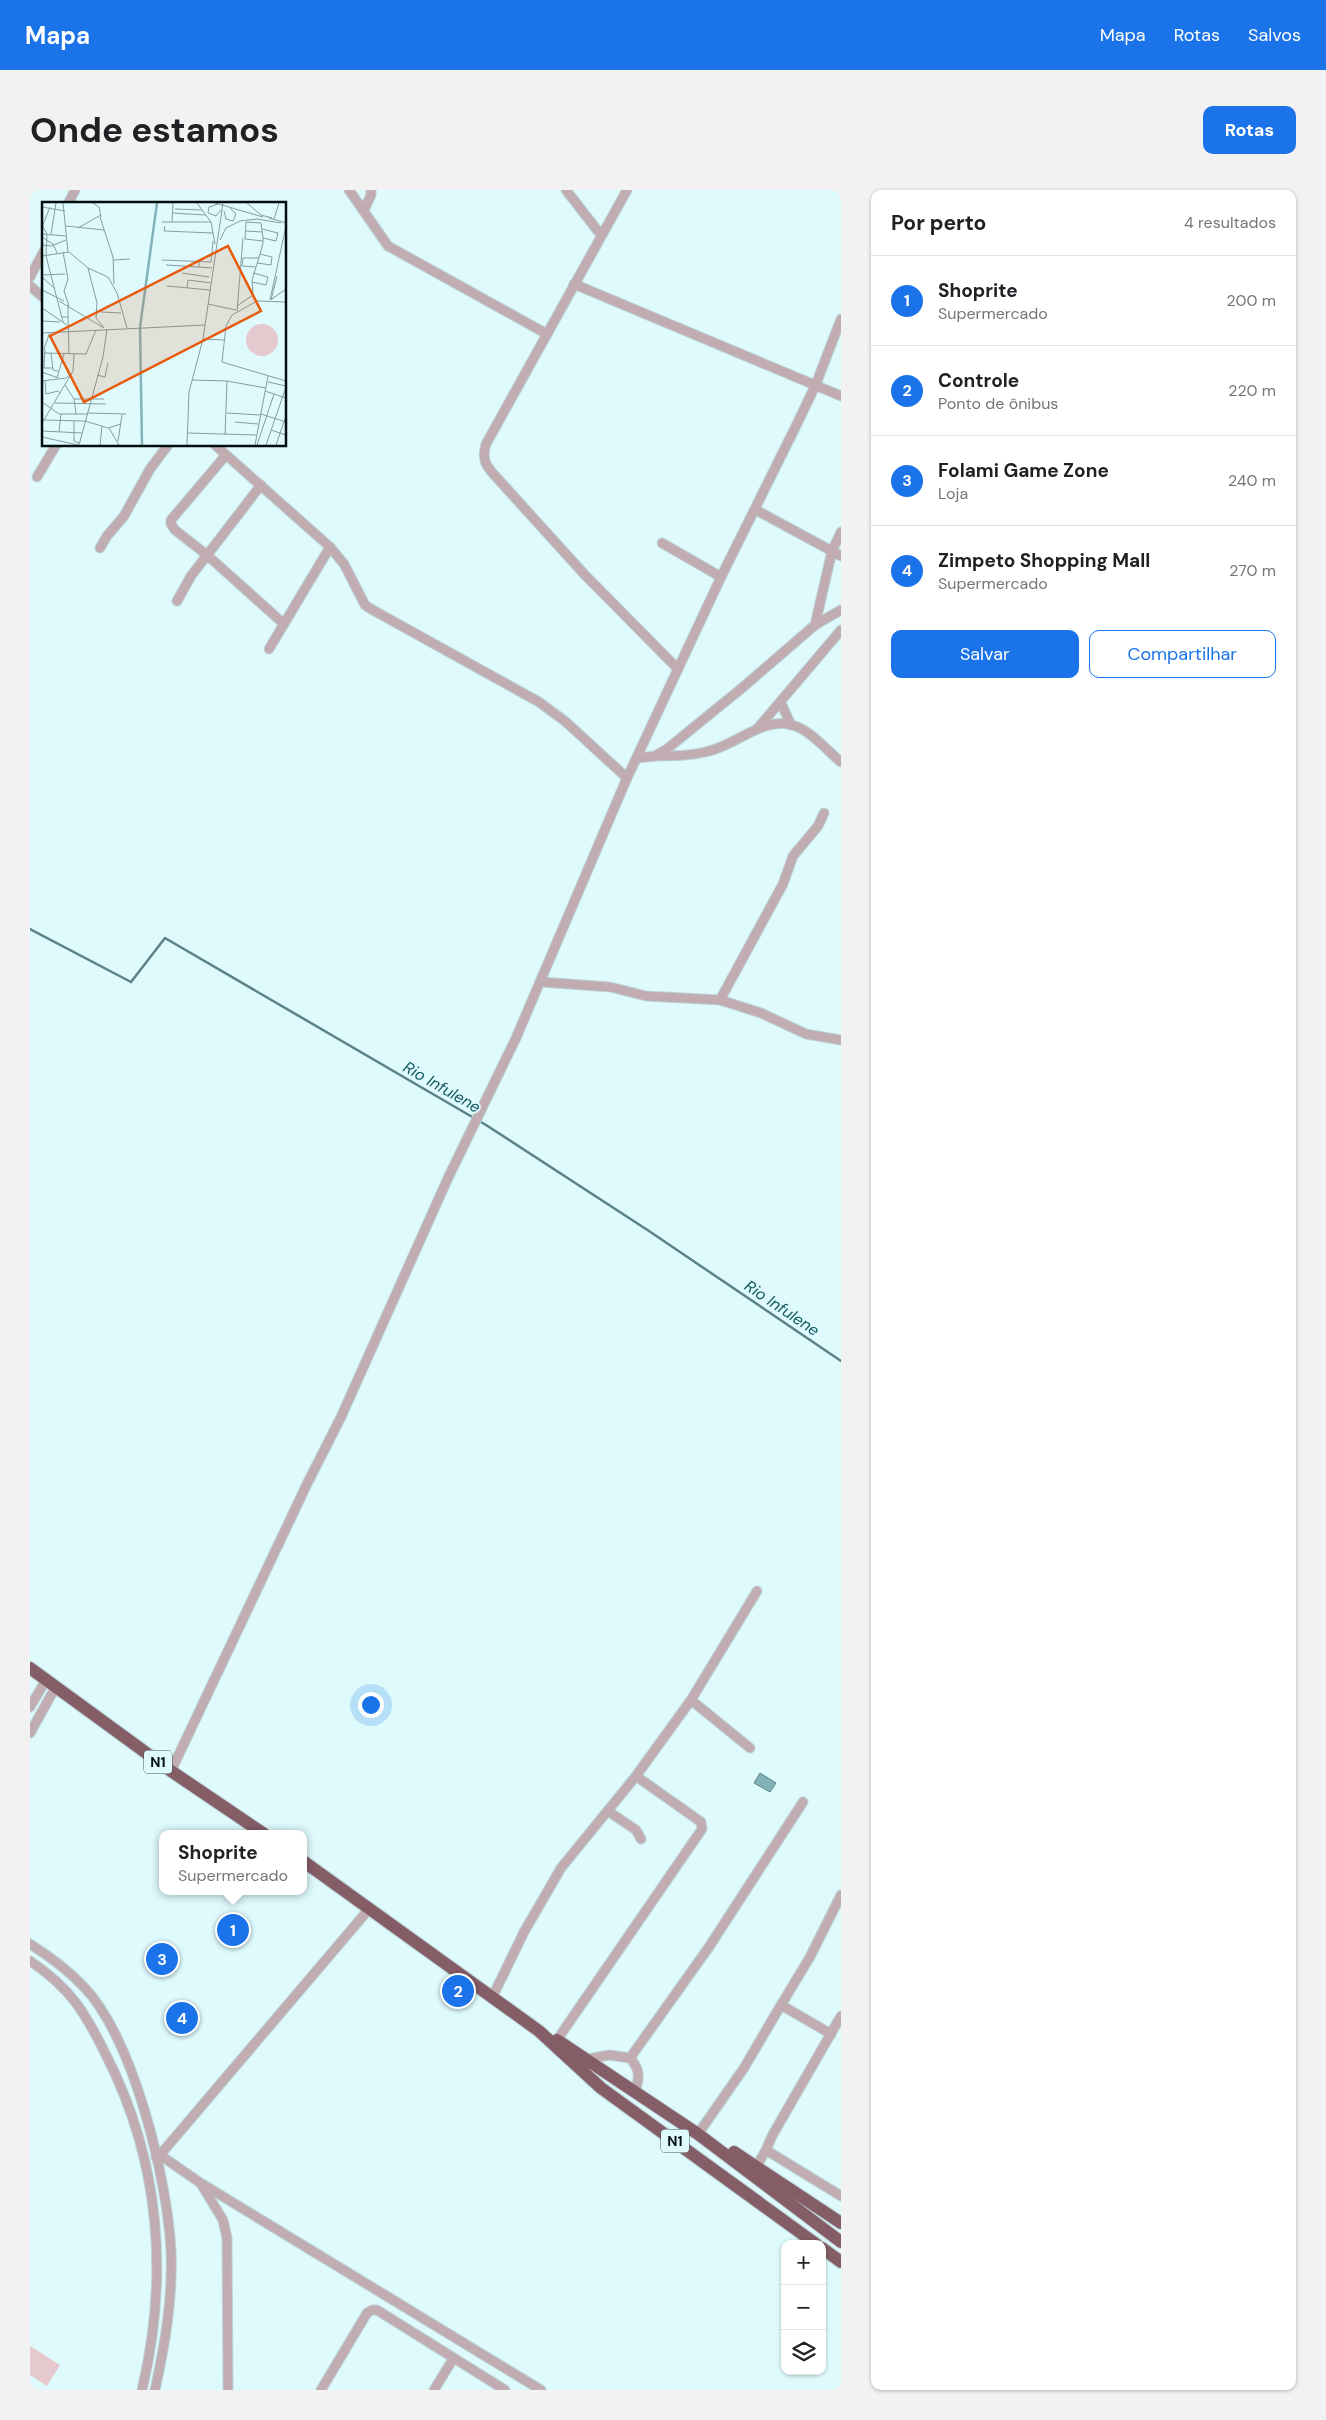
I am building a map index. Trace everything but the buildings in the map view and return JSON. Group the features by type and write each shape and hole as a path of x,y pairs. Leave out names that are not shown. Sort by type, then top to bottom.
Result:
{"highway":[{"name":"N1","path":"30,1668 171,1771 258,1830"},
{"name":"N1","path":"307,1864 539,2031 602,2088 811,2240"},
{"name":"N1","path":"539,2031 589,2059 700,2136 841,2242"},
{"path":"700,2136 724,2146 841,2222"},
{"path":"826,2251 841,2262"}],"street":[{"path":"69,202 75,190"},
{"path":"349,190 383,240 393,250 547,334"},
{"path":"364,210 371,195 371,190"},
{"path":"566,190 601,235"},
{"path":"627,190 486,444 483,455 485,463 585,574 678,669"},
{"path":"30,276 42,255"},
{"path":"574,284 841,396"},
{"path":"30,286 42,296"},
{"path":"171,1771 307,1484 341,1417 448,1178 541,982 628,778 678,669 816,384 841,319"},
{"path":"37,477 55,446"},
{"path":"100,548 107,536 124,516 150,469 167,446"},
{"path":"216,446 330,547 344,564 366,604 371,609 539,702 566,722 628,778"},
{"path":"226,455 171,520 175,530 207,555 284,624"},
{"path":"177,602 207,555 261,484"},
{"path":"756,510 841,556"},
{"path":"815,625 832,551 841,532"},
{"path":"662,543 721,578"},
{"path":"269,649 330,547"},
{"path":"655,756 667,749 742,688 815,625 841,610"},
{"path":"638,758 678,756 710,751 741,738 758,728 781,703 806,669 841,630"},
{"path":"781,703 791,725"},
{"path":"758,728 791,725 814,738 841,762"},
{"path":"720,1000 783,884 793,856 818,826 824,813"},
{"path":"541,982 610,987 646,996 720,1000 761,1013 806,1034 841,1040"},
{"path":"492,1998 524,1932 561,1868 636,1776 691,1700 728,1642 757,1591"},
{"path":"30,1707 50,1684"},
{"path":"30,1733 50,1684"},
{"path":"691,1700 750,1748"},
{"path":"557,2040 702,1830 701,1822 636,1776"},
{"path":"630,2058 709,1947 804,1802"},
{"path":"608,1811 636,1830 641,1839"},
{"path":"700,2136 744,2068 810,1957 841,1895"},
{"path":"158,2156 369,1909"},
{"path":"30,1944 84,1987 105,2017 138,2088 158,2156 166,2198 171,2252 170,2308 155,2390"},
{"path":"30,1961 67,1990 88,2018 128,2101 144,2156 155,2213 157,2272 152,2342 142,2390"},
{"path":"780,2005 831,2034"},
{"path":"756,2167 841,2016"},
{"path":"589,2059 609,2055 630,2058 639,2072 635,2092"},
{"path":"766,2150 841,2196"},
{"path":"158,2156 541,2390"},
{"path":"199,2182 222,2220 226,2238 228,2390"},
{"path":"321,2390 367,2314 372,2310 377,2310 505,2390"},
{"path":"434,2390 453,2359"}],"shaded area":[{"path":"30,2346 60,2365 47,2386 30,2375"}],"water":[{"path":"760,1773 776,1783 770,1792 754,1783"}],"waterway":[{"name":"Rio Infulene","path":"30,929 131,982 165,938 486,1125 649,1231 841,1361"}],"place":[{"name":"Shoprite","path":"233,1930"},
{"name":"Folami Game Zone","path":"162,1959"},
{"name":"Controle","path":"458,1991"},
{"name":"Zimpeto Shopping Mall","path":"182,2018"}]}
